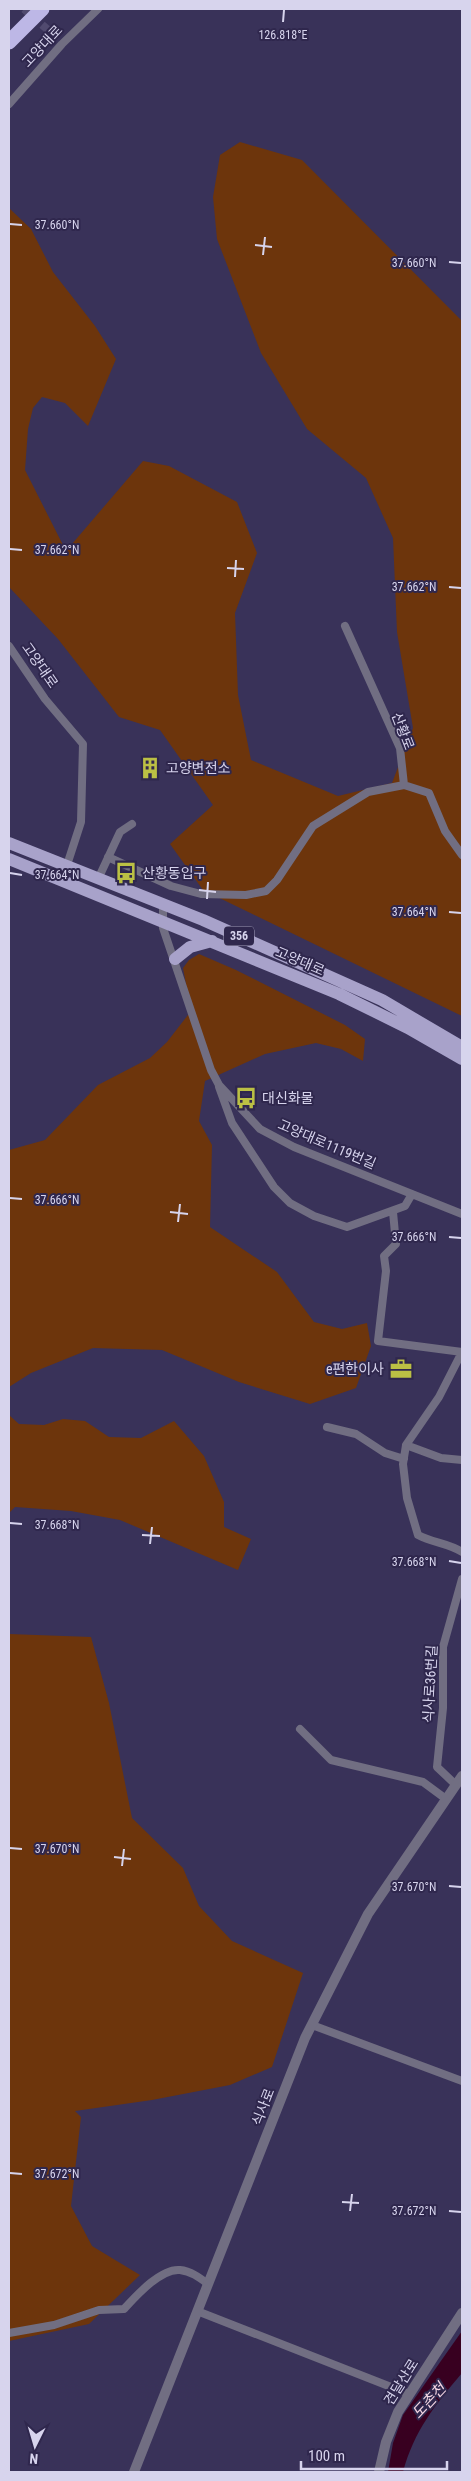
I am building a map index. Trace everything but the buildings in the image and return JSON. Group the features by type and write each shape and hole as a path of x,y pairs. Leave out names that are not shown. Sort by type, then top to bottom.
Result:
{"highway":[{"path":"9,42 42,9"}],"main road":[{"name":"고양대로","path":"9,842 163,904 382,1000 462,1047"},
{"name":"고양대로","path":"9,859 339,994 408,1028 462,1059"},
{"path":"175,959 190,947 213,941"}],"street":[{"name":"고양대로","path":"9,104 62,44 98,9"},
{"path":"56,37 62,44"},
{"name":"산황로","path":"345,626 400,748 404,785"},
{"name":"고양대로","path":"9,646 45,699 83,744 81,822 67,865"},
{"path":"108,857 171,886 201,894 246,895 266,891 277,880 313,826 368,792 404,785 429,792 445,831 462,854"},
{"path":"99,877 120,832 132,824"},
{"name":"고양대로1119번길","path":"163,904 163,923 167,939 211,1070 219,1085 232,1124 274,1187 290,1203 314,1216 347,1227 406,1206 412,1194"},
{"name":"고양대로1119번길","path":"219,1085 260,1129 294,1147 462,1214"},
{"path":"393,1212 396,1244 384,1256 386,1271 378,1341 462,1352 439,1397 406,1445 404,1458 407,1498 418,1535 430,1541 449,1544 462,1552"},
{"path":"327,1427 356,1434 384,1453 404,1458"},
{"path":"406,1445 442,1458 462,1460"},
{"name":"식사로36번길","path":"456,1785 437,1767 443,1708 443,1647 462,1580"},
{"path":"300,1729 331,1760 423,1782 446,1799"},
{"name":"식사로","path":"134,2472 312,2025 368,1914 462,1776"},
{"path":"312,2025 462,2082"},
{"path":"9,2333 54,2325 98,2310 124,2309 140,2290 175,2270 191,2273 208,2284"},
{"path":"197,2311 409,2394"},
{"name":"견달산로","path":"378,2472 398,2412 462,2313"}],"shaded area":[{"path":"240,142 302,160 462,321 462,1016 203,890 170,844 213,805 160,730 119,717 58,639 9,587 9,208 31,229 53,272 95,326 116,359 88,426 65,403 42,397 33,408 28,429 25,470 66,551 143,461 169,466 237,502 257,553 235,613 238,695 251,760 338,796 392,783 413,728 397,632 393,538 366,478 307,429 261,353 217,239 213,197 220,155"},
{"path":"199,954 236,970 345,1025 365,1039 363,1061 341,1049 316,1043 265,1054 205,1081 199,1121 212,1145 210,1227 277,1272 314,1322 342,1329 367,1323 371,1346 356,1388 310,1404 239,1382 162,1350 93,1348 31,1373 9,1387 9,1150 45,1140 98,1085 150,1058 167,1042 191,1011 183,968 189,960"},
{"path":"9,1415 19,1424 44,1425 63,1419 85,1421 109,1437 141,1438 174,1421 204,1456 224,1502 224,1527 251,1539 238,1570 120,1520 71,1511 15,1507 9,1513"},
{"path":"9,1634 91,1637 109,1703 132,1818 183,1868 199,1906 232,1941 303,1973 272,2067 230,2085 152,2100 75,2111 81,2117 71,2206 92,2246 140,2275 89,2324 9,2341"}],"water":[{"name":"도촌천","path":"462,2331 462,2373 426,2419 413,2444 403,2472 388,2472 393,2443 403,2415"}],"tunnel":[{"path":"24,9 56,37"}],"place":[{"name":"고양변전소","path":"150,768"},
{"name":"산황동입구","path":"126,873"},
{"name":"대신화물","path":"246,1098"},
{"name":"e편한이사","path":"401,1369"}]}
